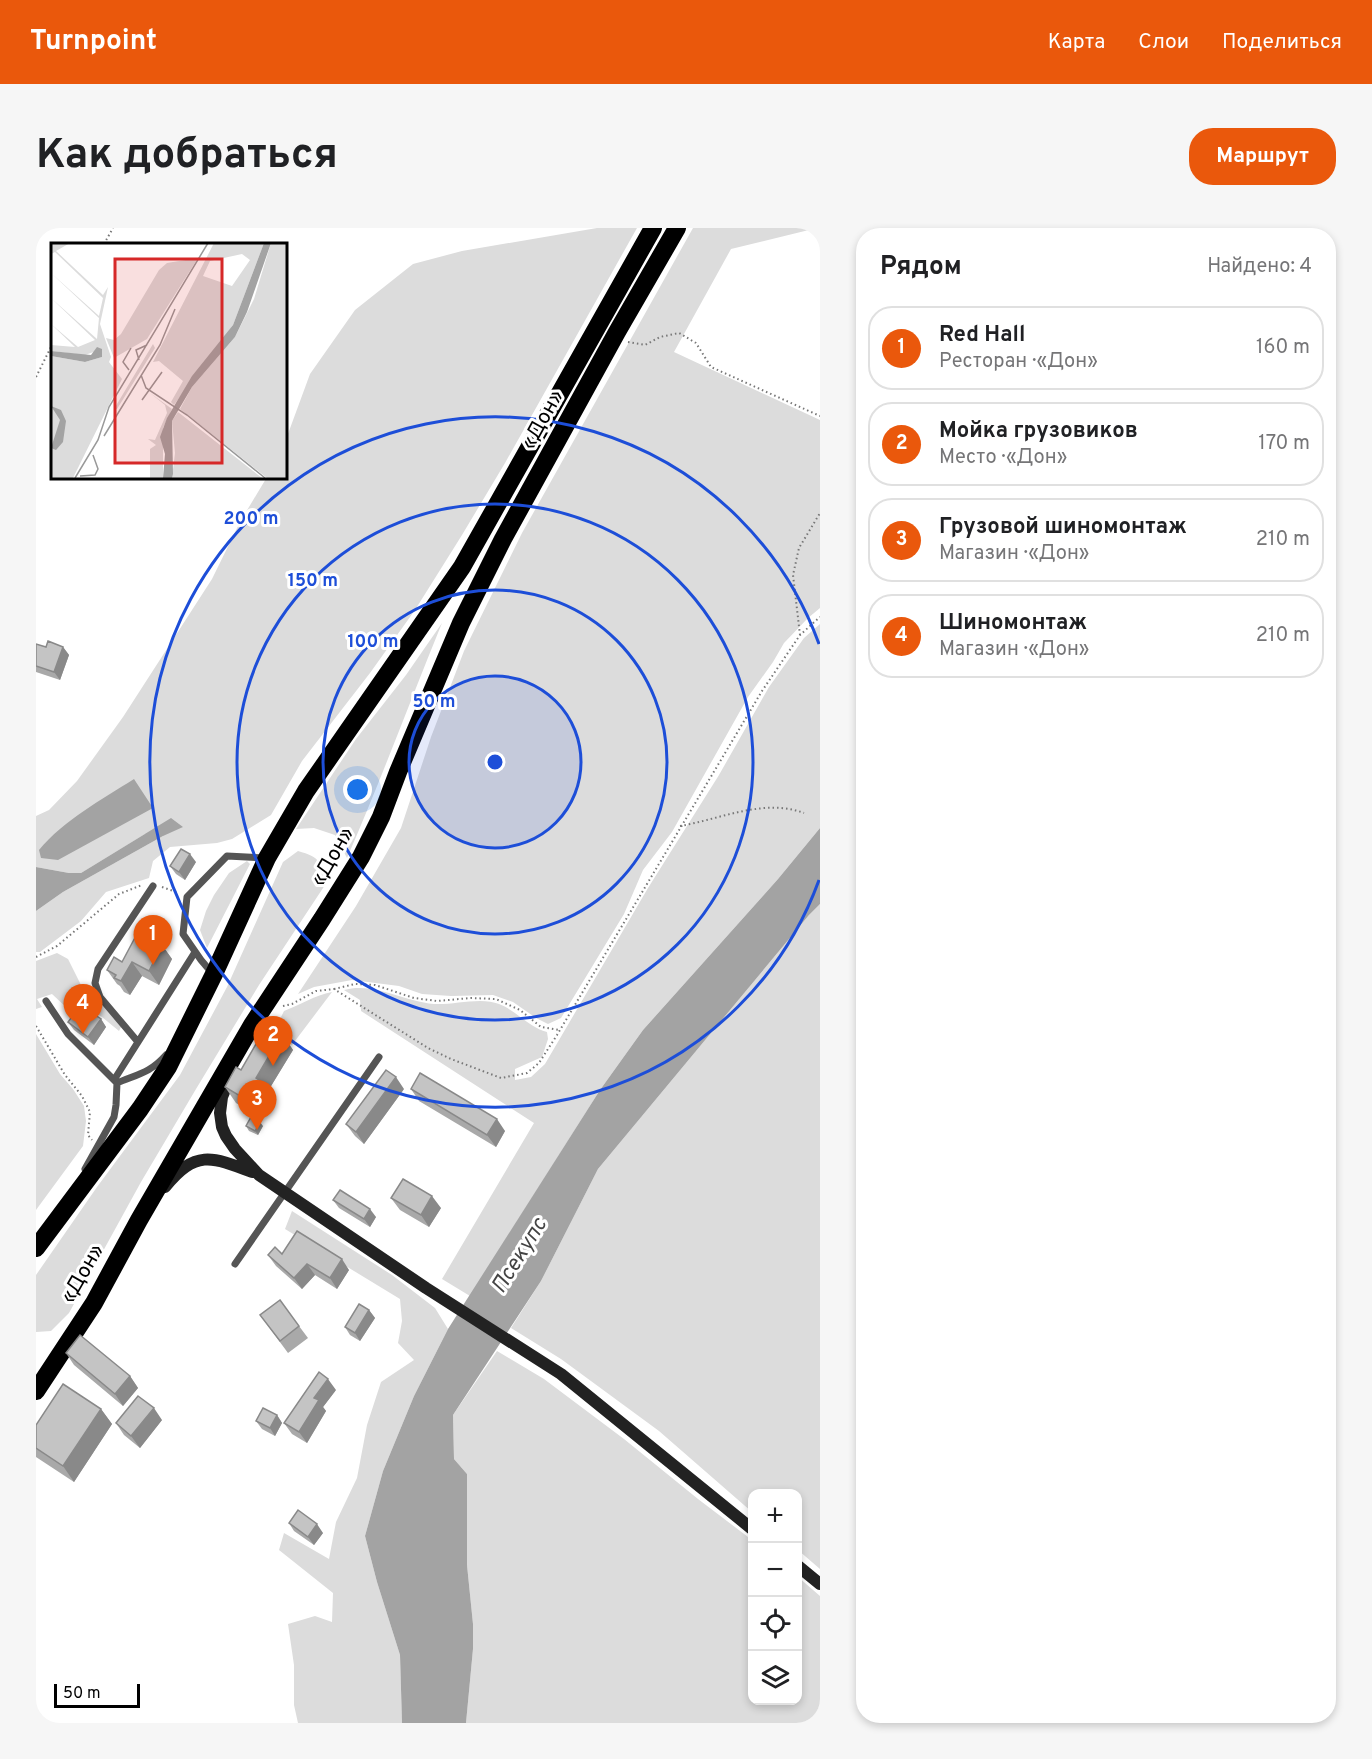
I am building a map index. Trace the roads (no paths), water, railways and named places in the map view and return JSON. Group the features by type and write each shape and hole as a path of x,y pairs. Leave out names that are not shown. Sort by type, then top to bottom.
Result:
{"highway":[{"name":"«Дон»","path":"36,1248 140,1109 168,1067 199,1006 267,858 306,791 462,567 653,228"},
{"name":"«Дон»","path":"36,1391 94,1303 139,1220 252,1025 361,857 381,817 461,623 503,539 677,228"}],"main road":[{"path":"252,1025 222,1097 220,1113 226,1136 244,1160 259,1175 285,1193 426,1288 561,1374 748,1525"},
{"path":"139,1220 168,1183 185,1166 194,1161 217,1160 259,1175"},
{"path":"802,1569 820,1584"}],"lane":[{"path":"214,974 183,934 187,897 227,856 267,858"},
{"path":"138,1042 100,997 95,983 98,969 153,886"},
{"path":"63,1211 114,1117 116,1081 195,952"},
{"path":"46,1001 68,1034 116,1081"},
{"path":"116,1081 149,1071 157,1065 199,1006"},
{"path":"235,1264 379,1057"}],"water":[{"path":"134,779 153,808 58,860 41,858 39,850 60,829"},
{"path":"171,818 183,827 63,892 36,911 36,867 81,873"},
{"name":"Псекупс","path":"820,828 820,904 598,1169 541,1281 453,1415 454,1459 467,1474 467,1565 473,1649 466,1723 402,1723 400,1655 365,1536 383,1471 414,1396 448,1329 600,1090 643,1030 778,879"}],"place":[{"name":"Red Hall","path":"153,965"},
{"name":"Шиномонтаж","path":"83,1034"},
{"name":"Мойка грузовиков","path":"273,1066"},
{"name":"Грузовой шиномонтаж","path":"257,1130"}]}
